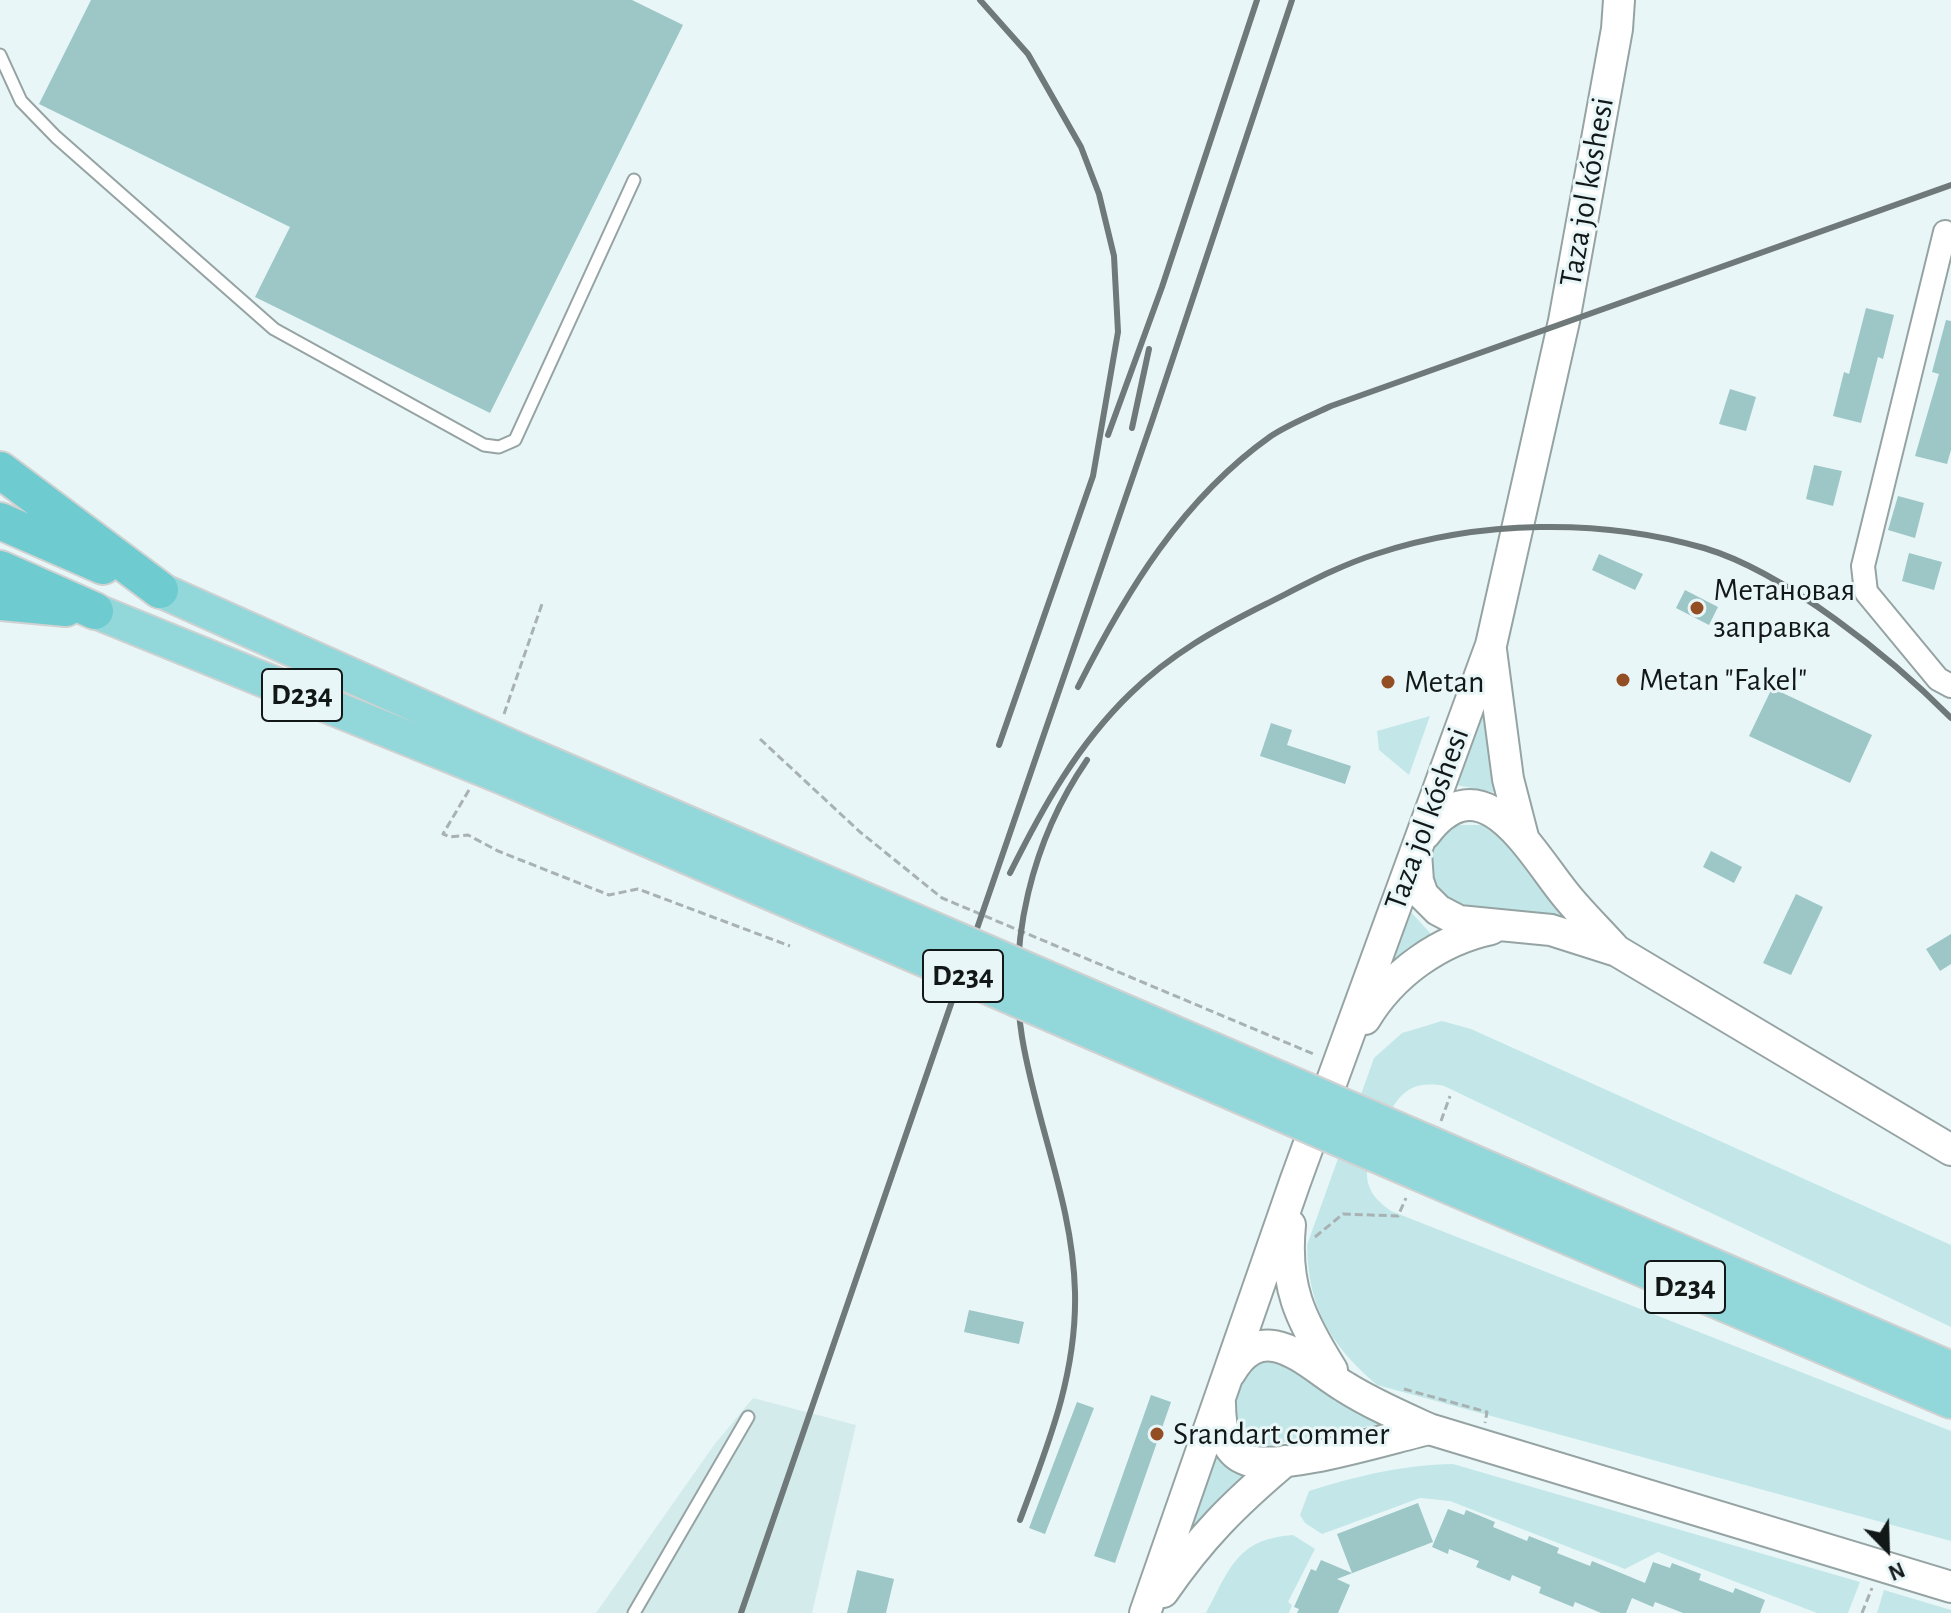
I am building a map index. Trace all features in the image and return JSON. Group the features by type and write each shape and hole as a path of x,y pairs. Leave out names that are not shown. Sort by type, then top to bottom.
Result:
{"highway":[{"path":"0,470 160,590"},
{"path":"0,521 160,590"},
{"path":"0,569 95,611"},
{"path":"0,602 95,611"}],"main road":[{"name":"Taza jol kóshesi","path":"1147,1613 1295,1182 1330,1055 1418,845 1491,645 1564,321 1614,44 1619,0"},
{"name":"D234","path":"160,590 515,765 1425,1158 1951,1401"},
{"name":"D234","path":"95,611 515,765"},
{"path":"1491,645 1508,779 1523,837"},
{"path":"1617,951 1567,896 1523,837 1499,815 1479,806 1453,808 1437,818 1418,845 1418,881 1423,895 1438,910 1459,921 1551,930 1617,951 1951,1150"},
{"path":"1330,1055 1404,972 1468,934 1508,925"},
{"name":"D234","path":"1425,1158 1951,1369"},
{"path":"1295,1182 1288,1268 1293,1299 1308,1332 1341,1385"},
{"path":"1429,1429 1285,1461 1248,1461 1234,1453 1220,1423 1222,1390 1246,1354 1260,1347 1277,1346 1294,1351 1373,1404 1429,1429 1951,1587"},
{"path":"1147,1613 1196,1544 1231,1507 1285,1461"}],"street":[{"path":"1945,232 1863,566 1866,592 1938,679 1951,686"}],"lane":[{"path":"0,55 21,101 56,137 274,329 484,445 499,447 515,440 634,180"},
{"path":"634,1613 748,1417"}],"path":[{"path":"501,722 542,604"},
{"path":"760,739 860,832 942,898 1330,1055"},
{"path":"473,782 443,834 450,837 468,835 498,851 609,895 638,889 790,946"},
{"path":"1313,1243 1316,1233 1343,1214 1398,1216 1450,1096"},
{"path":"1394,1386 1487,1412"},
{"path":"1862,1613 1873,1585"}],"shaded area":[{"path":"1484,698 1498,793 1456,785"},
{"path":"1430,716 1409,775 1379,750 1377,731"},
{"path":"1456,825 1482,825 1503,840 1562,917 1454,904 1436,887 1426,861 1434,840"},
{"path":"1409,910 1431,934 1408,948 1389,966"},
{"path":"1442,1021 1471,1029 1951,1245 1951,1327 1444,1086 1430,1084 1409,1090 1395,1104 1367,1167 1370,1189 1391,1211 1951,1431 1951,1541 1377,1385 1346,1355 1317,1306 1308,1267 1307,1245 1374,1058 1402,1033"},
{"path":"1268,1360 1293,1365 1379,1424 1266,1446 1243,1433 1228,1411 1244,1372"},
{"path":"753,1398 856,1425 812,1613 596,1613 714,1445"},
{"path":"1216,1450 1251,1476 1222,1498 1189,1534"},
{"path":"1453,1464 1860,1582 1848,1613 1817,1613 1658,1552 1625,1569 1450,1501 1420,1498 1322,1534 1305,1523 1300,1515 1309,1491 1380,1472"},
{"path":"1293,1535 1315,1549 1288,1602 1292,1605 1289,1613 1206,1613 1229,1570 1247,1550 1274,1538"},
{"path":"1884,1590 1951,1610 1951,1613 1877,1613"}],"building":[{"path":"91,0 632,0 683,25 490,413 255,297 290,227 39,104"},
{"path":"1866,308 1894,315 1883,359 1878,357 1861,423 1833,416 1844,372 1849,374"},
{"path":"1946,320 1951,321 1951,450 1947,464 1915,456 1939,374 1932,372"},
{"path":"1730,389 1756,397 1746,431 1719,424"},
{"path":"1814,465 1842,471 1833,506 1806,499"},
{"path":"1898,496 1924,503 1915,538 1888,530"},
{"path":"1909,553 1942,562 1934,590 1902,581"},
{"path":"1599,554 1643,574 1635,590 1592,570"},
{"name":"Метановая заправка","path":"1685,590 1718,607 1709,625 1676,608"},
{"path":"1772,688 1872,735 1850,783 1749,736"},
{"path":"1271,723 1292,730 1287,745 1351,766 1345,784 1260,756"},
{"path":"1711,851 1742,867 1734,883 1703,867"},
{"path":"1796,894 1823,907 1791,975 1763,963"},
{"path":"1951,934 1951,964 1940,971 1926,949"},
{"path":"969,1310 1024,1322 1019,1344 964,1332"},
{"path":"1151,1395 1171,1402 1115,1563 1094,1556"},
{"path":"1077,1402 1094,1408 1045,1534 1029,1528"},
{"path":"1418,1503 1433,1542 1337,1579 1350,1585 1338,1613 1297,1613 1299,1609 1294,1607 1311,1569 1316,1571 1321,1560 1352,1573 1337,1534"},
{"path":"1448,1509 1464,1515 1466,1510 1495,1522 1493,1527 1527,1541 1529,1536 1559,1548 1557,1553 1590,1566 1592,1561 1645,1583 1653,1562 1670,1568 1672,1563 1701,1574 1699,1580 1733,1593 1735,1588 1765,1600 1760,1613 1683,1613 1655,1602 1653,1607 1632,1598 1626,1613 1601,1613 1575,1602 1573,1607 1539,1593 1541,1587 1512,1575 1510,1581 1476,1567 1479,1561 1449,1549 1448,1554 1432,1547"},
{"path":"857,1570 894,1579 886,1613 847,1613"}],"railway":[{"path":"980,0 1028,54 1081,147 1099,194 1114,256 1118,332 1093,476 999,745"},
{"path":"1108,435 1162,287 1257,0"},
{"path":"741,1613 1152,421 1292,0"},
{"path":"1078,687 1137,582 1183,518 1210,488 1271,436 1331,406 1951,185"},
{"path":"1132,428 1149,349"},
{"path":"1010,873 1035,824 1078,755 1112,713 1162,666 1229,623 1334,570 1376,554 1456,534 1497,529 1582,528 1665,538 1704,548 1768,576 1836,620 1899,670 1951,718"},
{"path":"1020,1520 1050,1437 1066,1380 1075,1292 1068,1227 1022,1037 1018,1001 1021,929 1038,858 1068,791 1087,760"}],"place":[{"name":"Метановая заправка","path":"1697,608"},
{"name":"Metan \"Fakel\"","path":"1623,680"},
{"name":"Metan","path":"1388,682"},
{"name":"Srandart commer","path":"1157,1434"}]}
